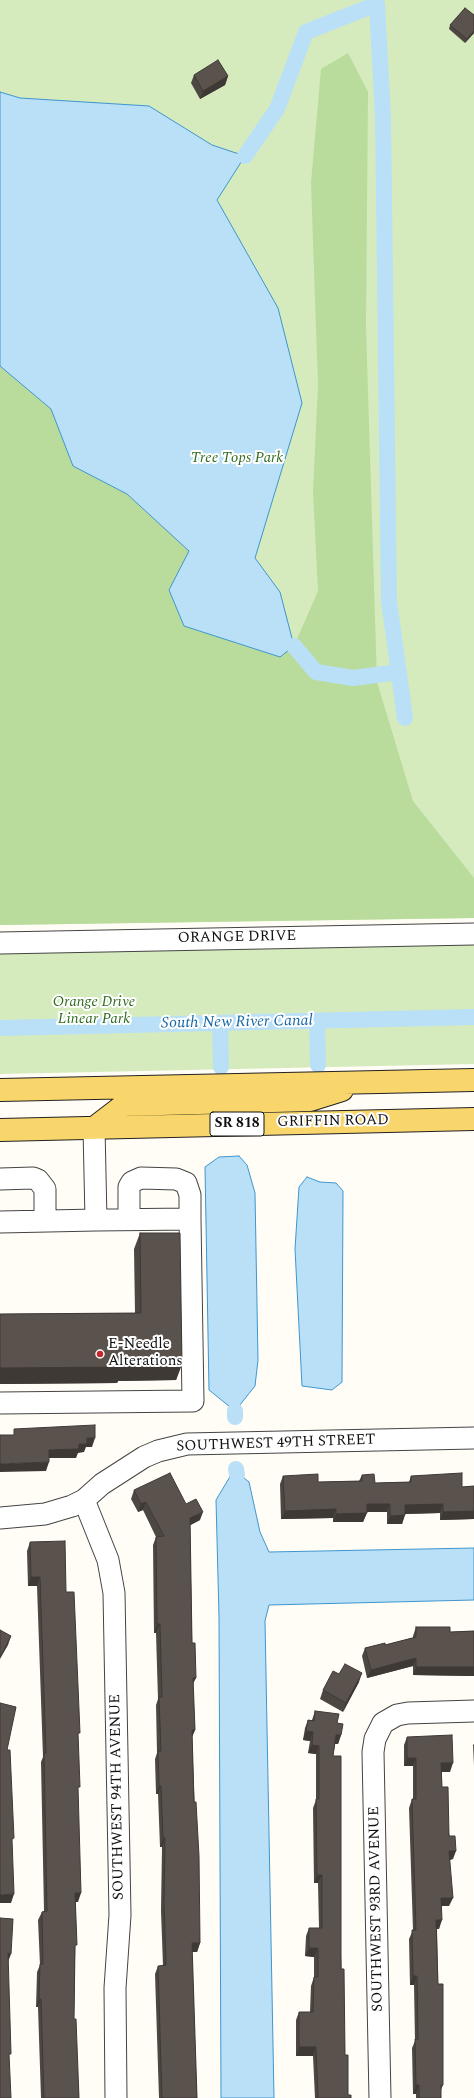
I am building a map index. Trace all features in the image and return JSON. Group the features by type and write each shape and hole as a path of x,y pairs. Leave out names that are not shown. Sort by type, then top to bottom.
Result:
{"main road":[{"path":"0,1090 474,1080"},
{"path":"94,1128 124,1105 310,1100 364,1083"},
{"path":"409,1120 441,1110 474,1108"},
{"name":"GRIFFIN ROAD","path":"0,1130 474,1119"}],"street":[{"name":"ORANGE DRIVE","path":"0,943 474,934"},
{"path":"94,1128 96,1220"},
{"path":"0,1179 33,1178 38,1180 45,1190 45,1221"},
{"path":"0,1403 193,1401 190,1195 186,1183 176,1179 141,1178 132,1182 129,1187 129,1219"},
{"path":"0,1222 190,1219"},
{"name":"SOUTHWEST 49TH STREET","path":"0,1518 45,1514 61,1510 84,1500 106,1481 144,1457 158,1451 187,1444 474,1438"},
{"name":"SOUTHWEST 94TH AVENUE","path":"84,1500 108,1560 114,1593 120,1915 115,1988 116,2098"},
{"name":"SOUTHWEST 93RD AVENUE","path":"380,2098 375,1739 383,1723 396,1715 408,1713 474,1711"}],"green space":[{"name":"Tree Tops Park","path":"0,0 474,0 474,918 0,925"},
{"path":"348,53 368,92 366,327 377,682 413,801 474,878 474,918 0,925 0,366 51,409 73,466 127,494 190,551 169,590 294,646 318,591 313,492 318,385 311,183 321,69"},
{"name":"Orange Drive Linear Park","path":"474,944 474,1064 0,1074 0,954"}],"water":[{"path":"0,92 20,98 149,106 212,145 245,156 217,200 278,308 302,403 255,558 280,592 294,646 280,657 184,626 169,590 189,551 127,494 73,466 51,409 0,366"},
{"path":"239,1156 247,1165 255,1193 258,1360 255,1386 235,1411 209,1390 205,1167 219,1157"},
{"path":"307,1177 320,1182 336,1183 343,1191 342,1382 332,1390 302,1386 295,1249 299,1187"},
{"path":"239,1474 249,1482 260,1532 269,1552 474,1548 474,1600 269,1605 265,1621 274,2098 221,2098 219,1617 216,1500 231,1475"}],"building":[{"path":"465,8 474,15 474,31 467,39 450,25"},
{"path":"218,60 228,76 203,91 194,75"},
{"path":"140,1233 180,1233 182,1364 123,1365 123,1367 0,1368 0,1314 141,1313"},
{"path":"95,1425 95,1438 87,1438 87,1444 79,1444 79,1449 49,1450 49,1462 0,1464 0,1435 14,1435 14,1429"},
{"path":"170,1473 186,1504 196,1499 203,1512 190,1518 192,1643 195,1643 196,1678 193,1678 195,1730 192,1730 194,1802 196,1802 199,1856 200,1943 192,1943 197,2098 162,2098 158,1966 166,1965 164,1902 165,1838 163,1838 161,1786 159,1786 158,1751 161,1751 159,1697 162,1697 160,1624 157,1624 156,1537 164,1536 146,1502 141,1504 134,1490"},
{"path":"462,1473 462,1487 474,1486 474,1511 443,1512 443,1504 405,1505 405,1515 390,1516 390,1504 367,1504 367,1513 336,1514 336,1509 285,1511 283,1476 318,1474 318,1482 362,1481 362,1475 374,1474 375,1483 411,1482 411,1476"},
{"path":"65,1541 66,1592 74,1592 80,1733 78,1733 80,1787 78,1787 81,1893 75,1893 77,1945 75,1945 74,2019 76,2019 79,2098 44,2098 41,1999 39,1999 40,1964 43,1964 42,1912 47,1911 44,1753 46,1753 40,1577 31,1577 30,1542"},
{"path":"416,1627 450,1627 450,1632 474,1631 474,1667 416,1667 416,1658 371,1670 365,1648 385,1643 385,1645 416,1637"},
{"path":"0,1630 11,1636 0,1657"},
{"path":"345,1664 362,1673 346,1703 323,1690 333,1671 339,1674"},
{"path":"0,1703 16,1707 7,1750 10,1750 14,1838 12,1839 14,1894 0,1895"},
{"path":"315,1711 339,1714 337,1723 343,1724 341,1735 336,1735 333,1756 341,1756 341,1969 344,1969 345,2055 348,2055 348,2095 351,2095 351,2098 318,2098 316,2047 299,2047 299,2012 313,2012 314,1977 318,1977 318,1948 309,1948 309,1928 322,1928 322,1875 317,1875 316,1799 319,1799 319,1746 312,1745 313,1732 306,1731 308,1720 314,1721"},
{"path":"452,1735 453,1763 441,1763 442,1787 448,1787 449,1836 455,1836 456,1851 449,1851 453,1898 441,1898 442,1920 436,1920 438,1984 443,1984 443,2085 441,2085 441,2098 419,2098 419,2085 416,2085 415,2039 418,2039 417,1976 413,1976 412,1930 416,1930 412,1799 416,1799 416,1758 407,1758 407,1737"},
{"path":"0,1918 13,1919 11,1954 8,1953 11,2098 0,2098"}],"waterway":[{"path":"245,156 277,109 306,32 377,4 383,116 389,601 405,718"},
{"path":"294,646 316,672 353,678 399,672"},
{"name":"South New River Canal","path":"0,1028 474,1017"},
{"path":"317,1021 318,1065"},
{"path":"220,1023 221,1067"},
{"path":"235,1411 235,1417"},
{"path":"236,1469 237,1475"}],"place":[{"name":"E-Needle Alterations","path":"100,1354"}]}
